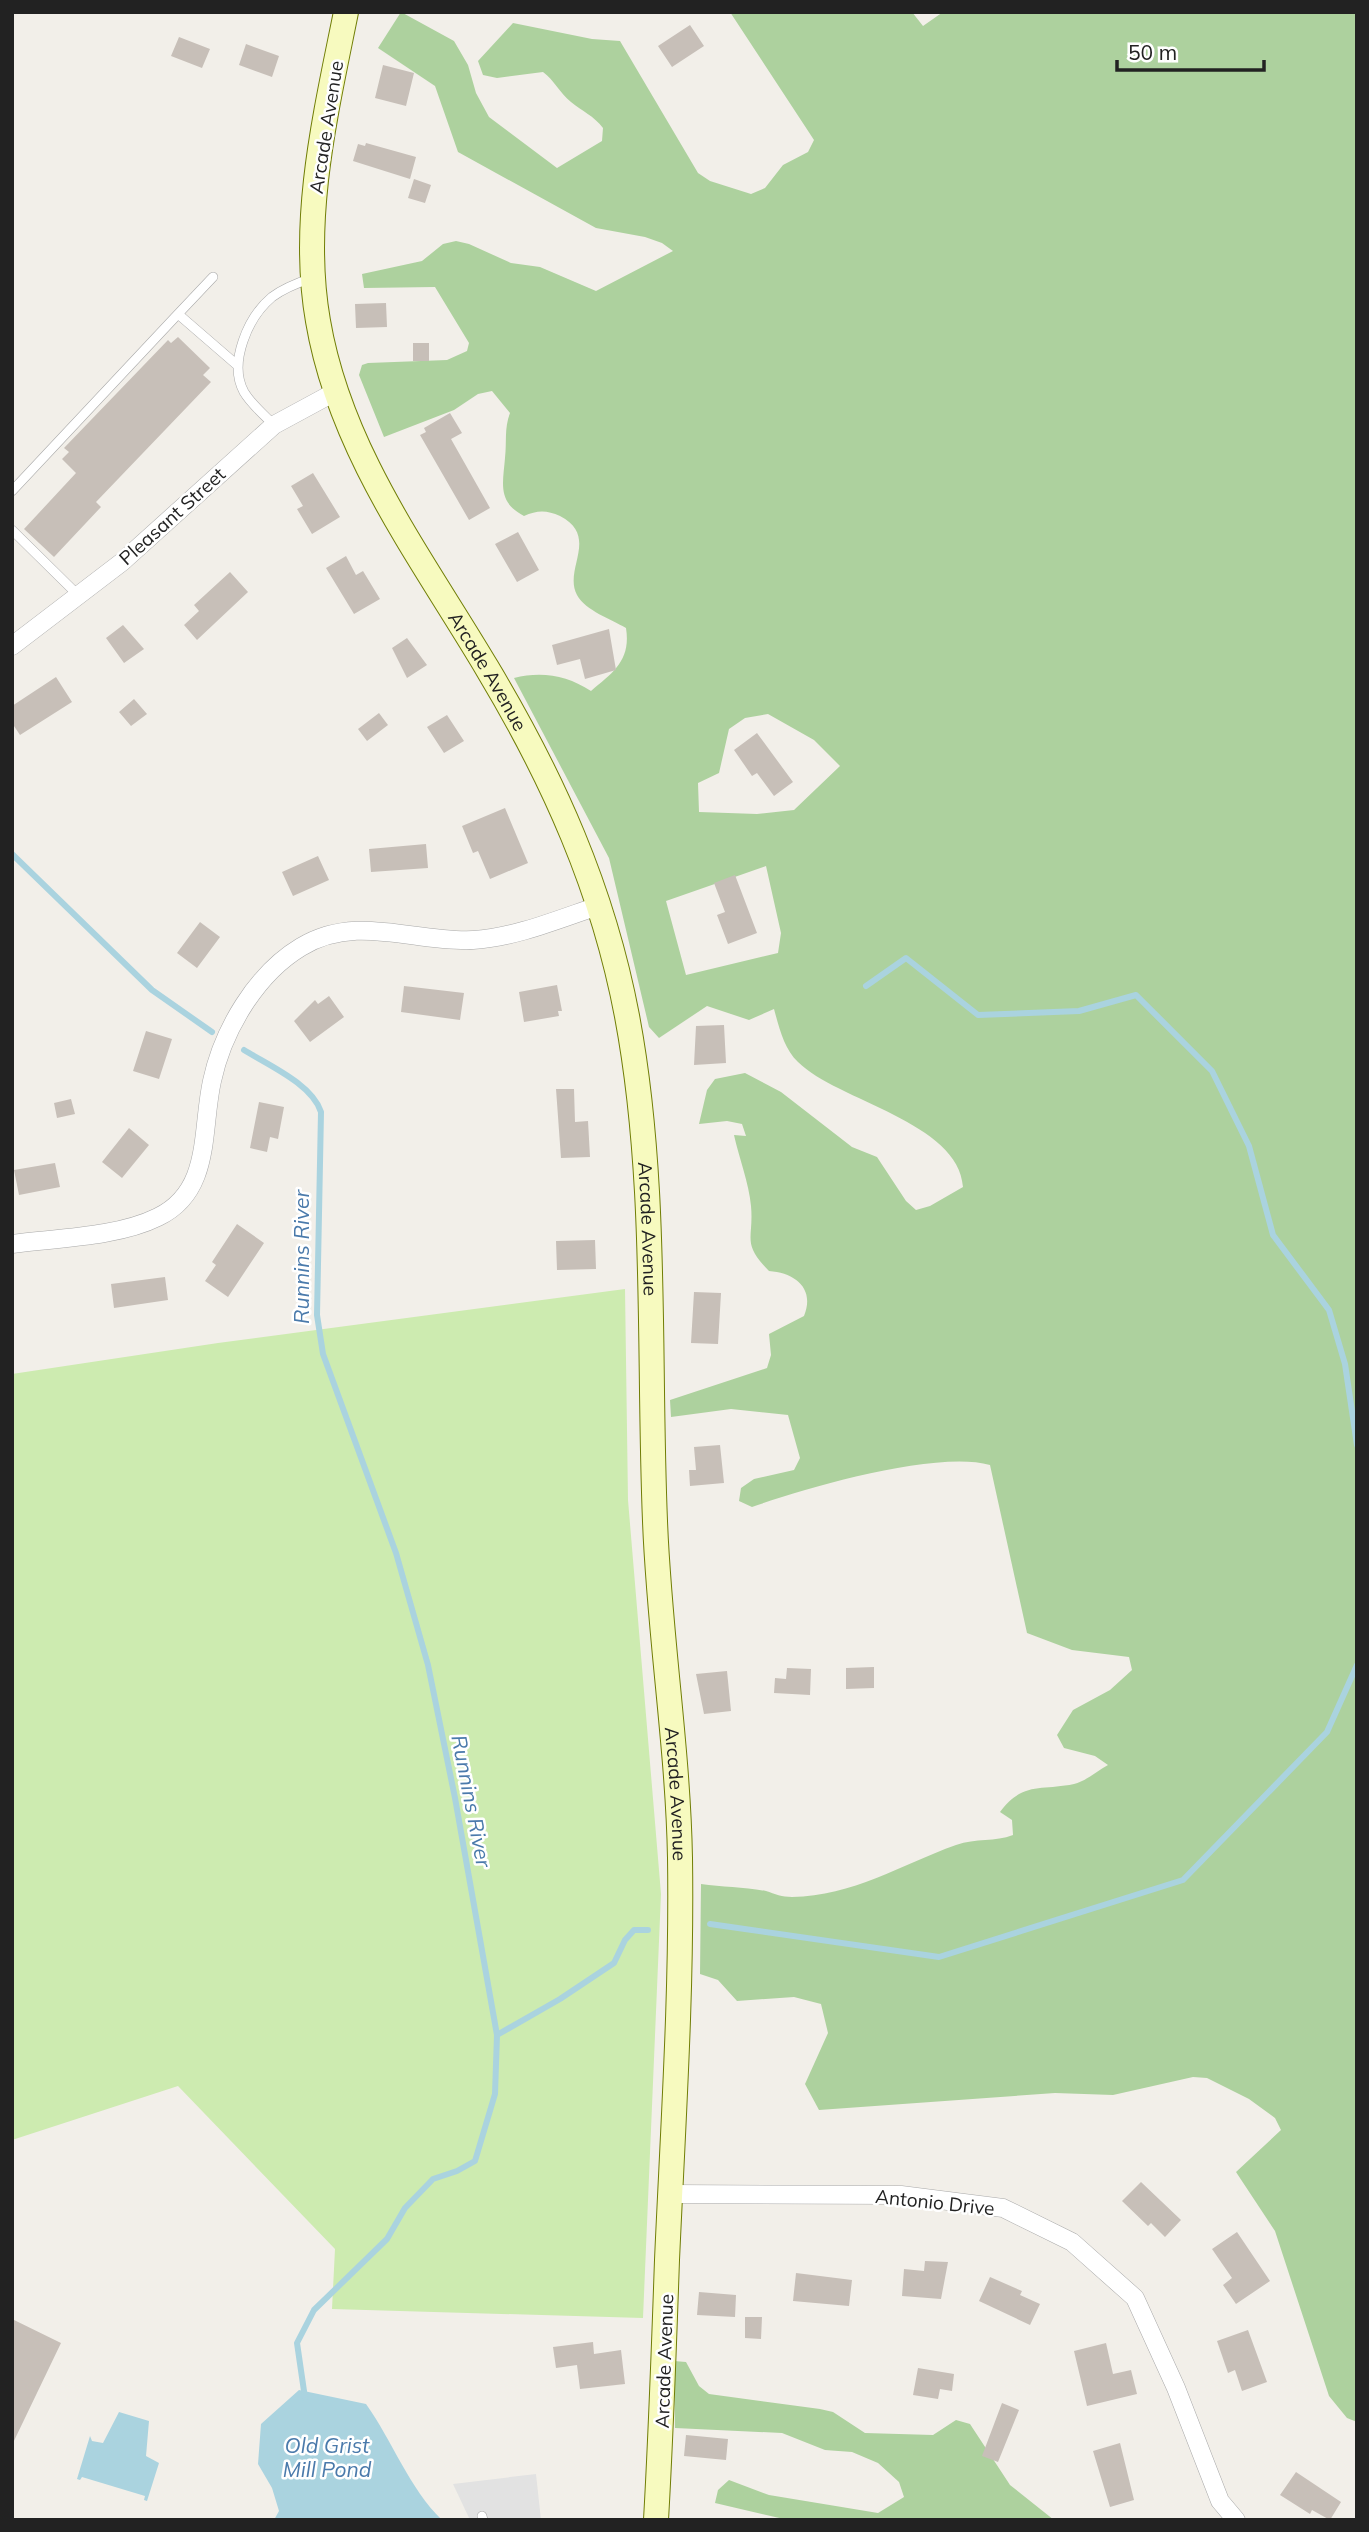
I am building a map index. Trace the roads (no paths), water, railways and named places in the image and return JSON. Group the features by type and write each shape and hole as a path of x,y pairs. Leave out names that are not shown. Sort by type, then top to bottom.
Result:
{"main road":[{"name":"Arcade Avenue","path":"346,12 314,183 318,321 334,391 367,469 545,772 582,852 601,905 628,1021 647,1166 649,1362 655,1530 680,1849 680,1966 656,2520"}],"street":[{"name":"Pleasant Street","path":"12,646 80,597 274,425 334,391"},
{"path":"12,1244 142,1225 177,1204 198,1174 209,1096 224,1044 244,1007 265,977 303,945 320,937 359,929 448,940 500,937 601,905"},
{"name":"Antonio Drive","path":"671,2194 901,2194 1003,2208 1072,2242 1135,2298 1176,2389 1220,2501 1236,2520"}],"lane":[{"path":"12,491 213,277"},
{"path":"274,425 244,392 237,365 243,341 269,300 292,284 315,278"},
{"path":"178,314 237,365"},
{"path":"12,530 80,597"}],"water":[{"name":"Old Grist Mill Pond","path":"299,2390 366,2404 420,2494 442,2520 274,2520 279,2511 272,2488 258,2464 261,2424"},
{"path":"119,2412 149,2421 146,2456 159,2463 147,2501 144,2500 145,2496 82,2477 77,2479 90,2436 92,2441 103,2443"}],"waterway":[{"name":"Runnins River","path":"12,854 152,990 212,1032"},
{"path":"866,986 906,958 978,1015 1079,1011 1136,995 1212,1071 1249,1146 1273,1235 1329,1310 1345,1364 1357,1445"},
{"name":"Runnins River","path":"244,1050 299,1084 309,1093 321,1112 317,1315 323,1354 396,1553 428,1665 455,1798 497,2035 495,2094 475,2161 457,2171 433,2179 405,2208 387,2239 314,2310 297,2343 305,2398"},
{"path":"710,1924 939,1957 1183,1880 1327,1732 1357,1665"},
{"path":"497,2035 560,1999 614,1963 625,1940 634,1930 648,1930"}]}
